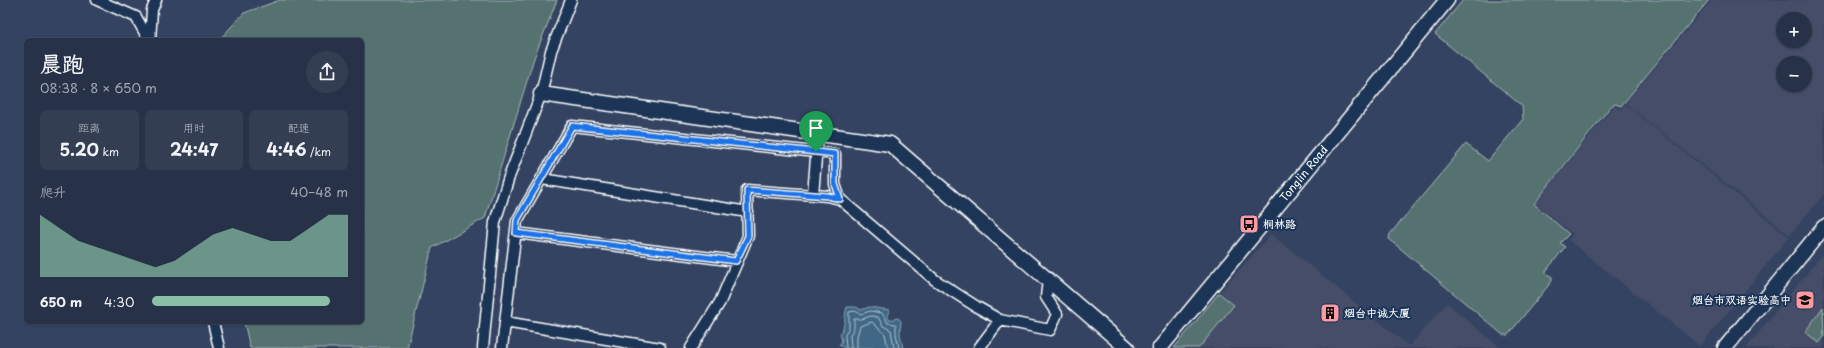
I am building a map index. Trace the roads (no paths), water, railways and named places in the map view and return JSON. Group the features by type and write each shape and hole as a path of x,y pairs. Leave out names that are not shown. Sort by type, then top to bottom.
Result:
{"street":[{"path":"97,0 136,17 148,38"},
{"path":"149,38 152,10 156,0"},
{"path":"483,348 495,222 509,177 541,94 551,51 571,0"},
{"name":"Tonglin Road","path":"1160,348 1447,0"},
{"path":"541,94 890,144 1127,348"},
{"path":"502,348 517,220 572,126 835,154 835,184 840,199 935,280 1000,320 1050,330 1057,314 1046,297 1048,280"},
{"path":"813,195 818,133"},
{"path":"542,179 748,212"},
{"path":"691,348 720,302 736,261 748,236 747,190 813,195 840,199"},
{"path":"1725,348 1824,227"},
{"path":"516,233 736,261"},
{"path":"979,348 1000,320"},
{"path":"505,322 660,348"},
{"path":"213,324 219,348"}],"water":[{"path":"847,307 856,307 861,310 869,307 890,310 887,315 889,320 898,318 901,321 900,334 903,348 845,348 839,345 842,341 840,334 844,324"}],"place":[{"name":"桐林路","path":"1249,224"},
{"name":"烟台市双语实验高中","path":"1805,300"},
{"name":"烟台中诚大厦","path":"1330,313"}]}
